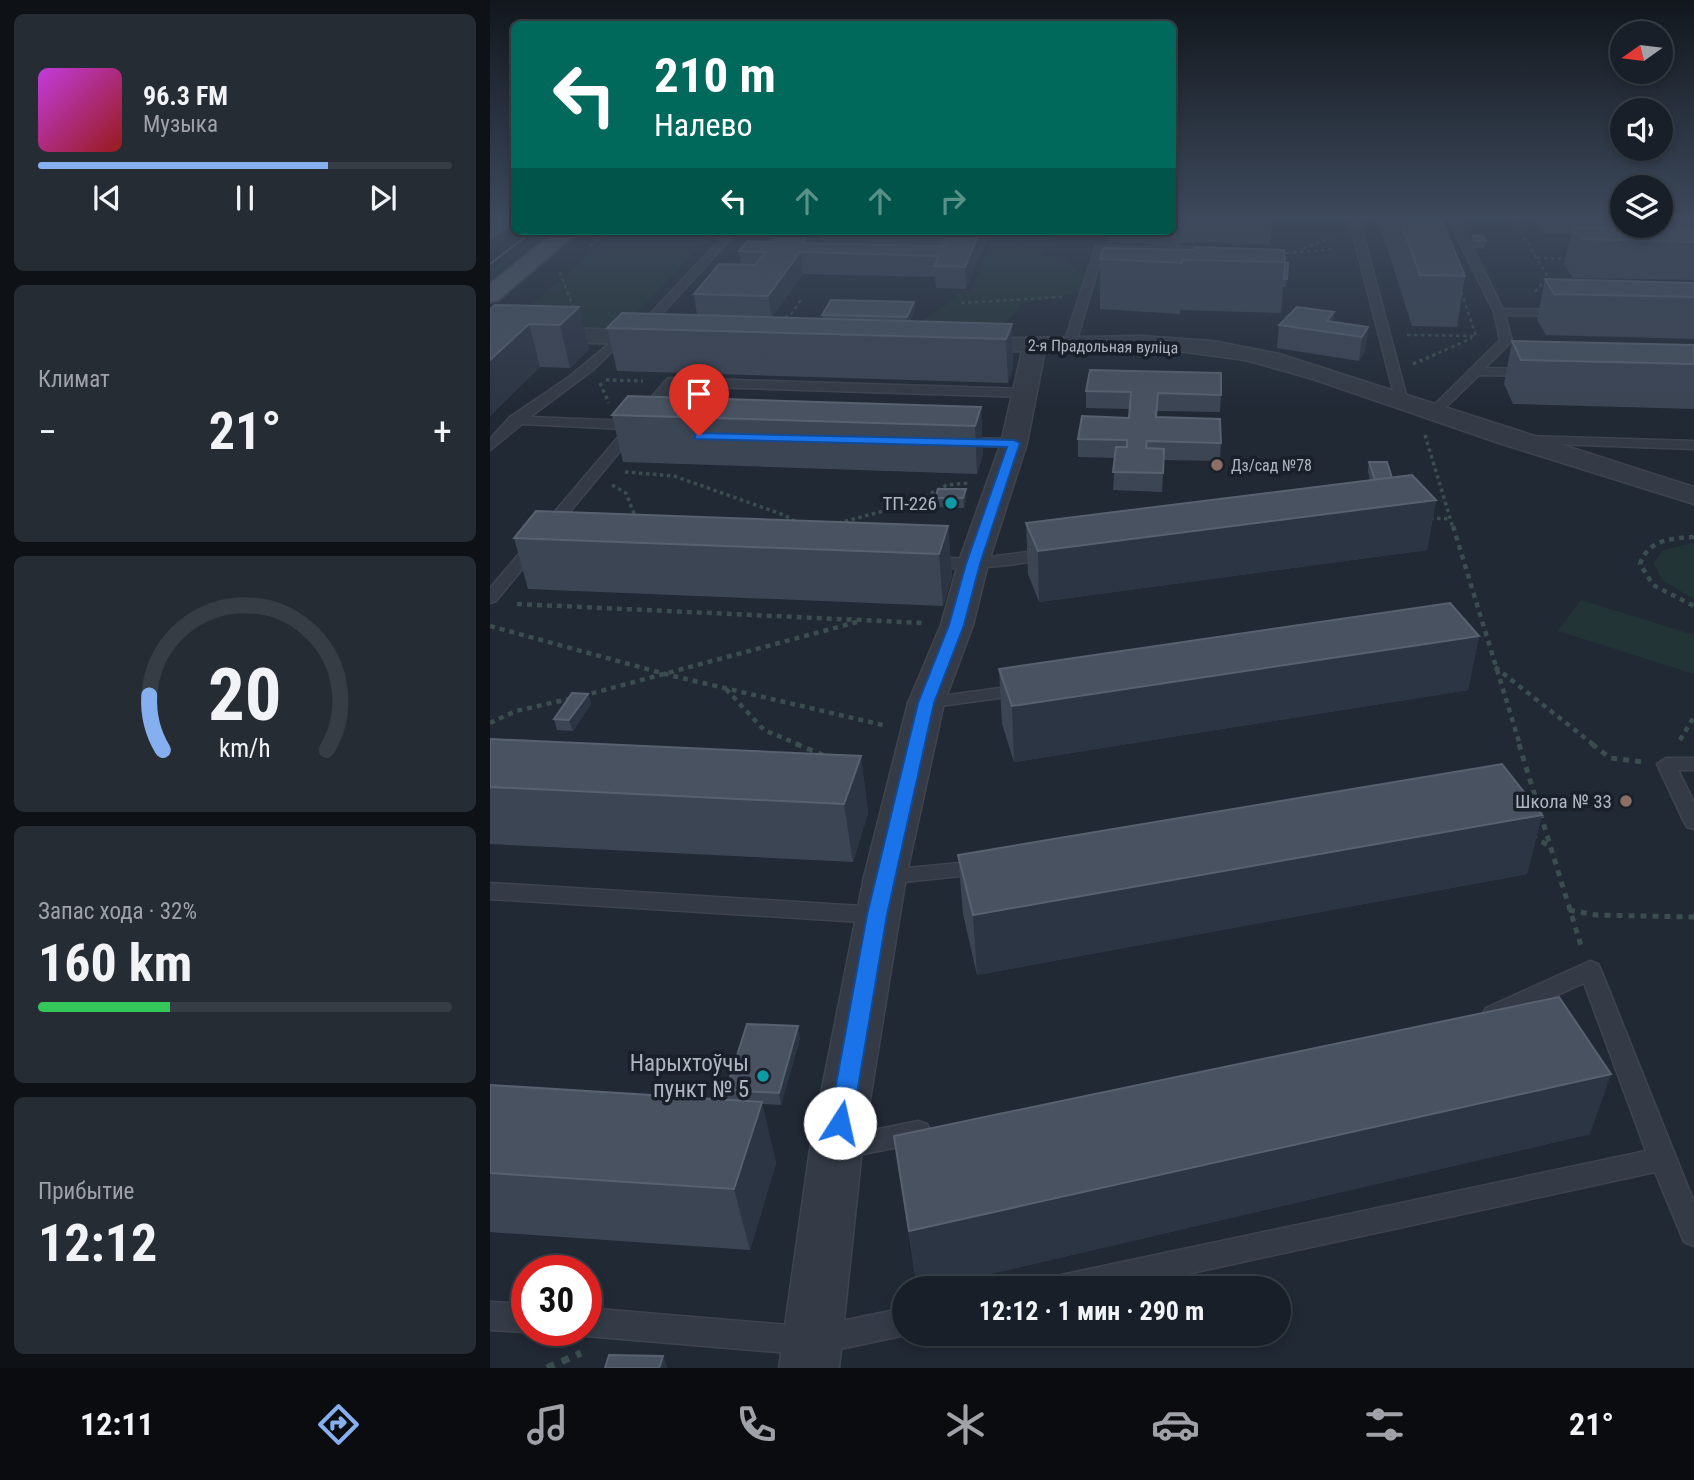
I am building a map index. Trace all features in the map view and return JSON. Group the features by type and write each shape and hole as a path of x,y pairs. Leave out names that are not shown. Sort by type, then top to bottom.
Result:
{"main road":[{"path":"490,295 505,283"}],"street":[{"path":"490,333 673,338"},
{"path":"811,1355 836,1149 881,896 923,718 957,625 973,564 1008,461 1025,393 1052,344"},
{"name":"2-я Прадольная вуліца","path":"937,346 1179,346 1243,353 1402,402 1428,419 1513,440 1694,496"}],"lane":[{"path":"490,446 514,420 588,371 628,337 682,283"},
{"path":"1052,344 1080,283"},
{"path":"1371,283 1402,402"},
{"path":"1428,419 1473,371 1506,341 1499,312 1485,283"},
{"path":"1499,312 1570,313"},
{"path":"1473,371 1542,373"},
{"path":"490,598 595,472 625,428 671,382 1025,393"},
{"path":"514,420 625,428 643,435"},
{"path":"1513,440 1694,445"},
{"path":"951,442 1008,461"},
{"path":"533,548 559,548"},
{"path":"919,562 973,564 1069,552"},
{"path":"923,718 1037,688"},
{"path":"1694,764 1666,764 1694,822"},
{"path":"490,891 881,896 999,865"},
{"path":"1470,1020 1497,1015 1590,970 1662,1159 1694,1233"},
{"path":"836,1149 944,1127"},
{"path":"1117,1276 1662,1159"},
{"path":"490,1316 511,1317"},
{"path":"602,1324 811,1355 892,1327"}],"path":[{"path":"564,283 584,336"},
{"path":"1516,312 1543,283"},
{"path":"1460,289 1476,336"},
{"path":"961,303 1071,296"},
{"path":"769,322 790,316 802,298"},
{"path":"1396,335 1476,336"},
{"path":"1394,372 1476,336"},
{"path":"625,428 598,379 671,382"},
{"path":"1428,419 1450,519 1569,910 1590,970"},
{"path":"837,524 911,504 947,485 1008,461"},
{"path":"595,472 674,476 784,514 802,525"},
{"path":"595,472 626,493 640,528"},
{"path":"1423,518 1450,519"},
{"path":"1694,537 1675,538 1648,547 1640,564 1653,584 1694,606"},
{"path":"504,603 957,625"},
{"path":"490,723 516,711 669,675 862,620"},
{"path":"490,626 725,688 923,718"},
{"path":"1471,630 1483,628"},
{"path":"1494,666 1610,758 1666,764"},
{"path":"725,688 764,730 828,758"},
{"path":"1524,832 1549,845"},
{"path":"1569,910 1596,915 1694,917"}],"shaded area":[{"path":"557,283 665,283 613,334 512,322"},
{"path":"974,283 1132,283 1021,304 1013,317 999,325 916,326 957,293 972,289"},
{"path":"1694,543 1694,599 1662,580 1654,563 1663,550"},
{"path":"1581,600 1694,635 1694,674 1558,631"}],"building":[{"path":"703,283 778,283 768,296 694,294"},
{"path":"1547,283 1694,283 1694,297 1554,294"},
{"path":"831,300 914,302 907,317 822,315"},
{"path":"495,305 579,307 560,325 529,324 490,360 490,309"},
{"path":"1297,307 1334,312 1327,321 1368,327 1362,337 1279,325"},
{"path":"622,313 1012,324 1006,339 607,328"},
{"path":"1512,341 1694,345 1694,364 1521,360"},
{"path":"1090,370 1221,373 1221,395 1158,393 1156,417 1220,419 1221,443 1147,441 1146,448 1164,449 1163,473 1113,472 1116,447 1127,447 1127,440 1078,439 1082,416 1129,418 1131,392 1086,391"},
{"path":"628,396 981,407 975,426 612,415"},
{"path":"1369,462 1387,462 1392,478 1375,480"},
{"path":"1412,475 1436,500 1038,551 1026,523"},
{"path":"938,489 966,489 963,498 935,498"},
{"path":"536,511 948,526 939,554 514,538"},
{"path":"1450,603 1479,636 1012,706 999,669"},
{"path":"572,693 588,694 569,720 554,719"},
{"path":"490,739 861,756 844,804 490,787"},
{"path":"1502,764 1542,815 973,915 958,855"},
{"path":"1559,997 1611,1074 909,1231 894,1136"},
{"name":"Нарыхтоўчы пункт № 5","path":"747,1024 798,1026 779,1093 726,1090"},
{"path":"490,1085 762,1102 734,1189 490,1173"},
{"path":"609,1355 663,1356 659,1368 605,1368"}],"place":[{"name":"Дз/сад №78","path":"1217,465"},
{"name":"ТП-226","path":"951,503"},
{"name":"Школа № 33","path":"1626,801"},
{"name":"Нарыхтоўчы пункт № 5","path":"763,1076"}],"route":[{"path":"699,436 1014,443 973,564 957,625 926,703 877,915 840,1123"}]}
